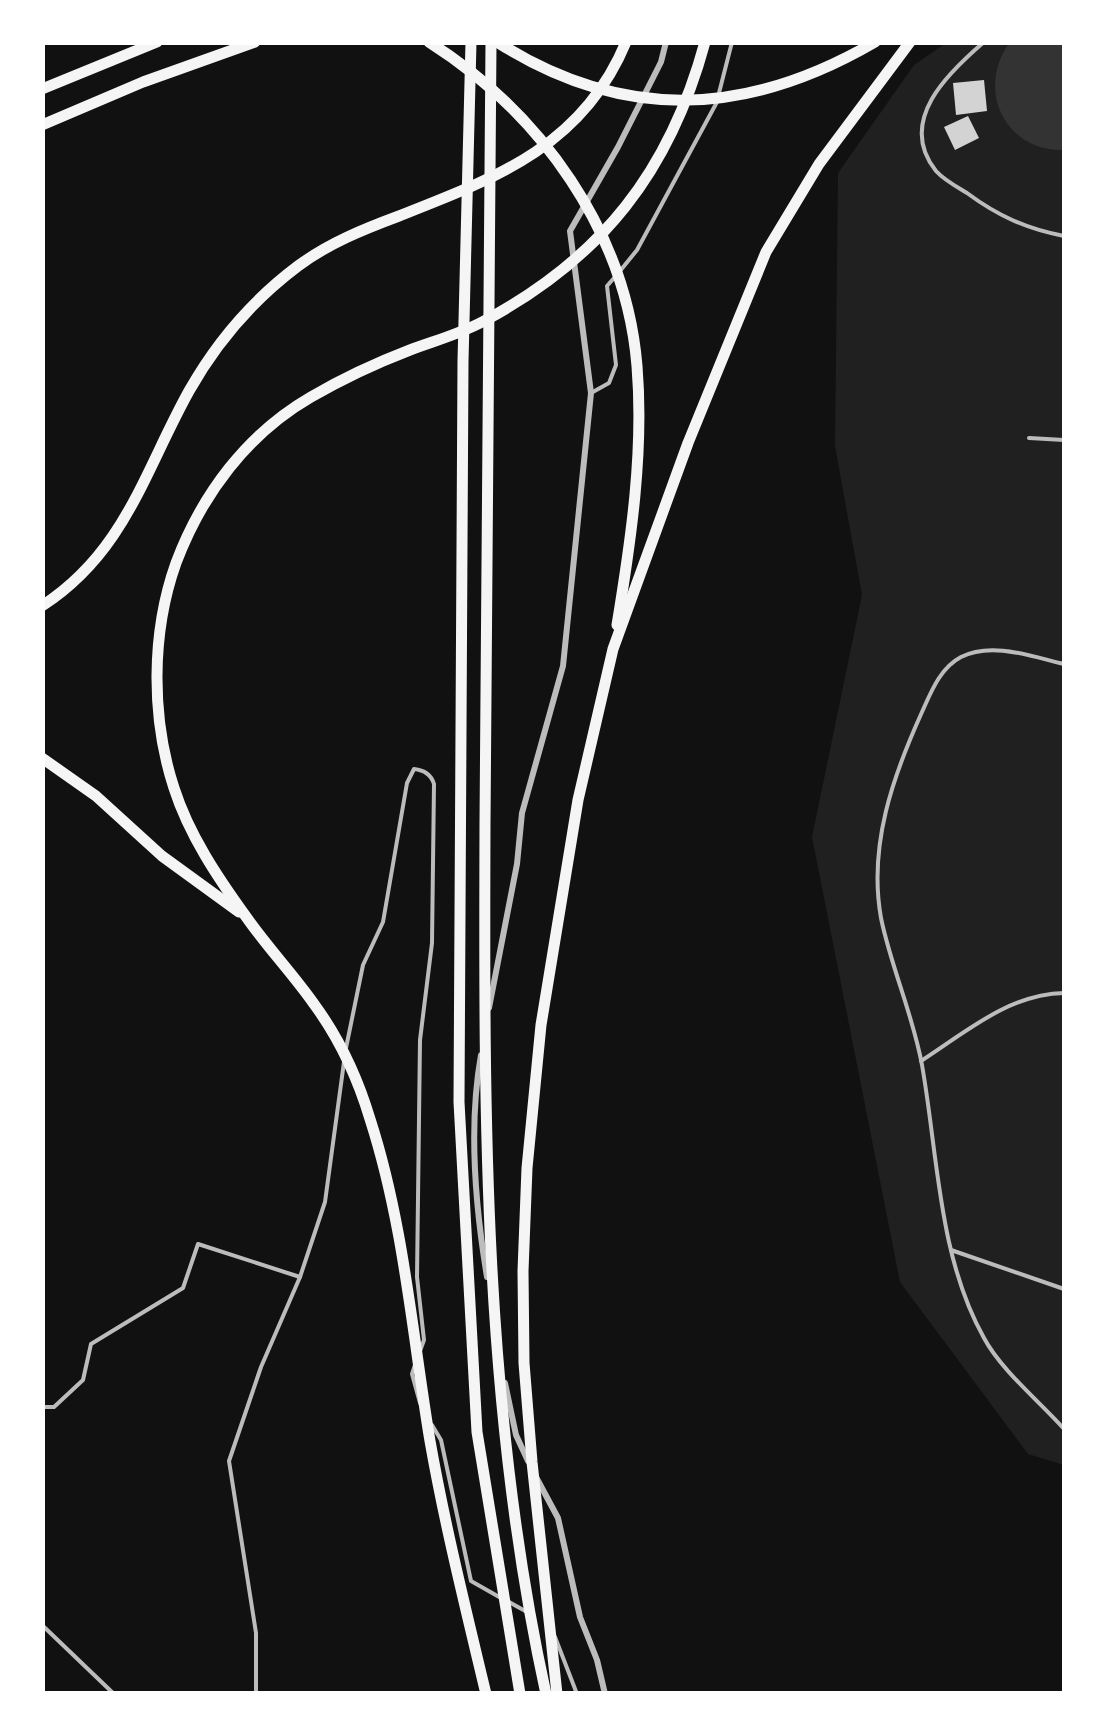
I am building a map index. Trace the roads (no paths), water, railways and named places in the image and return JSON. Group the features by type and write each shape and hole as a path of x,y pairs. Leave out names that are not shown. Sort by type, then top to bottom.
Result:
{"highway":[{"path":"42,89 156,42"},
{"path":"42,125 142,82 255,42"},
{"path":"429,42 481,81 538,135 572,180 614,263 627,306 637,364 632,534 613,648 574,820 541,1024 527,1168 522,1272 524,1363 557,1694"},
{"path":"472,42 463,362 460,1148 477,1432 520,1694"},
{"path":"546,1694 502,1429 489,1230 483,1028 494,42 524,60 588,86 627,96 672,100 723,99 805,79 875,42"},
{"path":"42,606 64,592 97,561 116,533 189,392 243,316 298,266 334,242 494,176 540,152 592,101 609,78 626,42"},
{"path":"486,1694 430,1442 390,1182 368,1112 331,1032 315,1004 247,918 206,857 174,788 158,694 161,634 173,572 191,526 220,477 246,448 308,398 368,367 482,322 531,293 609,229 642,184 683,109 705,42"},
{"path":"613,648 688,443 766,252 819,164 910,42"},
{"path":"42,758 96,796 162,856 247,918"}],"street":[{"path":"605,1694 580,1617 558,1518 516,1436 476,1190 477,1077 517,864 522,813 564,666 590,393 570,231 618,147 661,62 666,42"}],"lane":[{"path":"590,393 609,383 616,364 607,286 638,250 716,106 732,42"},
{"path":"984,42 934,90 923,127 926,151 937,172 993,212 1033,230 1064,236"},
{"path":"1029,438 1064,440"},
{"path":"1064,664 989,649 957,658 934,685 899,764 881,833 878,890 921,1061 951,1250 984,1339 1064,1430"},
{"path":"256,1694 256,1633 230,1461 261,1367 300,1277 325,1202 346,1051 363,965 383,922 407,783 414,769 431,776 434,784 432,943 420,1040 417,1277 424,1340 412,1374 416,1396 441,1440 472,1581 552,1626 577,1694"},
{"path":"921,1061 1007,1006 1045,994 1064,993"},
{"path":"42,1407 54,1407 84,1380 91,1344 183,1288 198,1244 300,1277"},
{"path":"951,1250 1064,1290"},
{"path":"42,1625 114,1694"}]}
